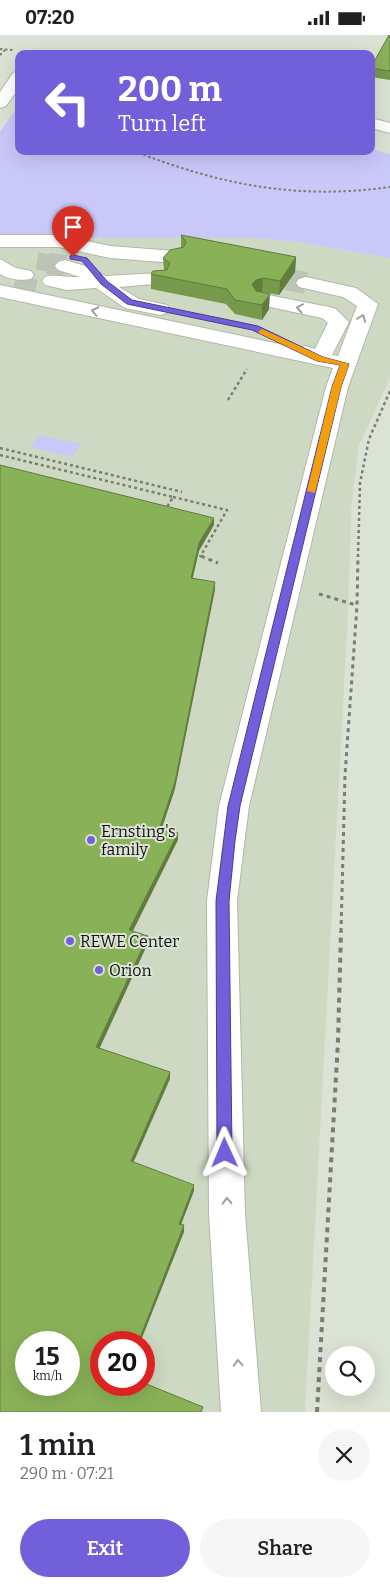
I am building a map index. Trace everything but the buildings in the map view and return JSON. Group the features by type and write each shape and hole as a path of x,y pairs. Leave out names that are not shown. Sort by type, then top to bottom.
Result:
{"street":[{"path":"0,103 12,66"},
{"path":"375,111 390,112"},
{"path":"375,124 390,128"},
{"path":"0,241 59,241 110,251 175,257"},
{"path":"0,245 41,256 0,250"},
{"path":"110,251 159,279 104,282 57,294 58,274 80,269 104,282 130,302 255,328 333,361"},
{"path":"0,265 10,273 9,284 333,361"},
{"path":"306,283 348,292 368,304 333,361"},
{"path":"241,1412 227,1214 222,901 234,806 337,387 333,361 339,322 329,313 263,300"}],"path":[{"path":"5,49 12,66"},
{"path":"144,155 186,172 245,187 276,191 332,194 390,187"},
{"path":"228,400 247,369"},
{"path":"317,1412 338,1041 346,775 357,605 360,483 369,439 390,391"},
{"path":"0,448 182,491"},
{"path":"0,455 227,511 200,557 218,563"},
{"path":"164,513 173,497"},
{"path":"313,592 357,605"}],"shaded area":[{"path":"15,111 15,155 375,155 375,150 390,154 390,258 300,242 254,238 0,238 0,132"},
{"path":"0,238 254,238 300,242 390,258 390,378 359,445 352,500 347,632 305,1412 0,1412"},
{"path":"40,435 81,444 72,457 30,447"}],"tunnel":[{"path":"37,261 55,264"},
{"path":"48,263 65,266"},
{"path":"254,273 306,283"},
{"path":"14,286 43,292"}],"slow traffic":[{"path":"262,332 320,359 345,364 337,387 312,491"}],"place":[{"name":"Ernsting's family","path":"91,840"},
{"name":"REWE Center","path":"70,941"},
{"name":"Orion","path":"99,970"}],"route":[{"path":"73,257 84,260 104,282 130,302 255,328 320,359 345,364 337,387 234,806 228,841 222,901 225,1153"}]}
